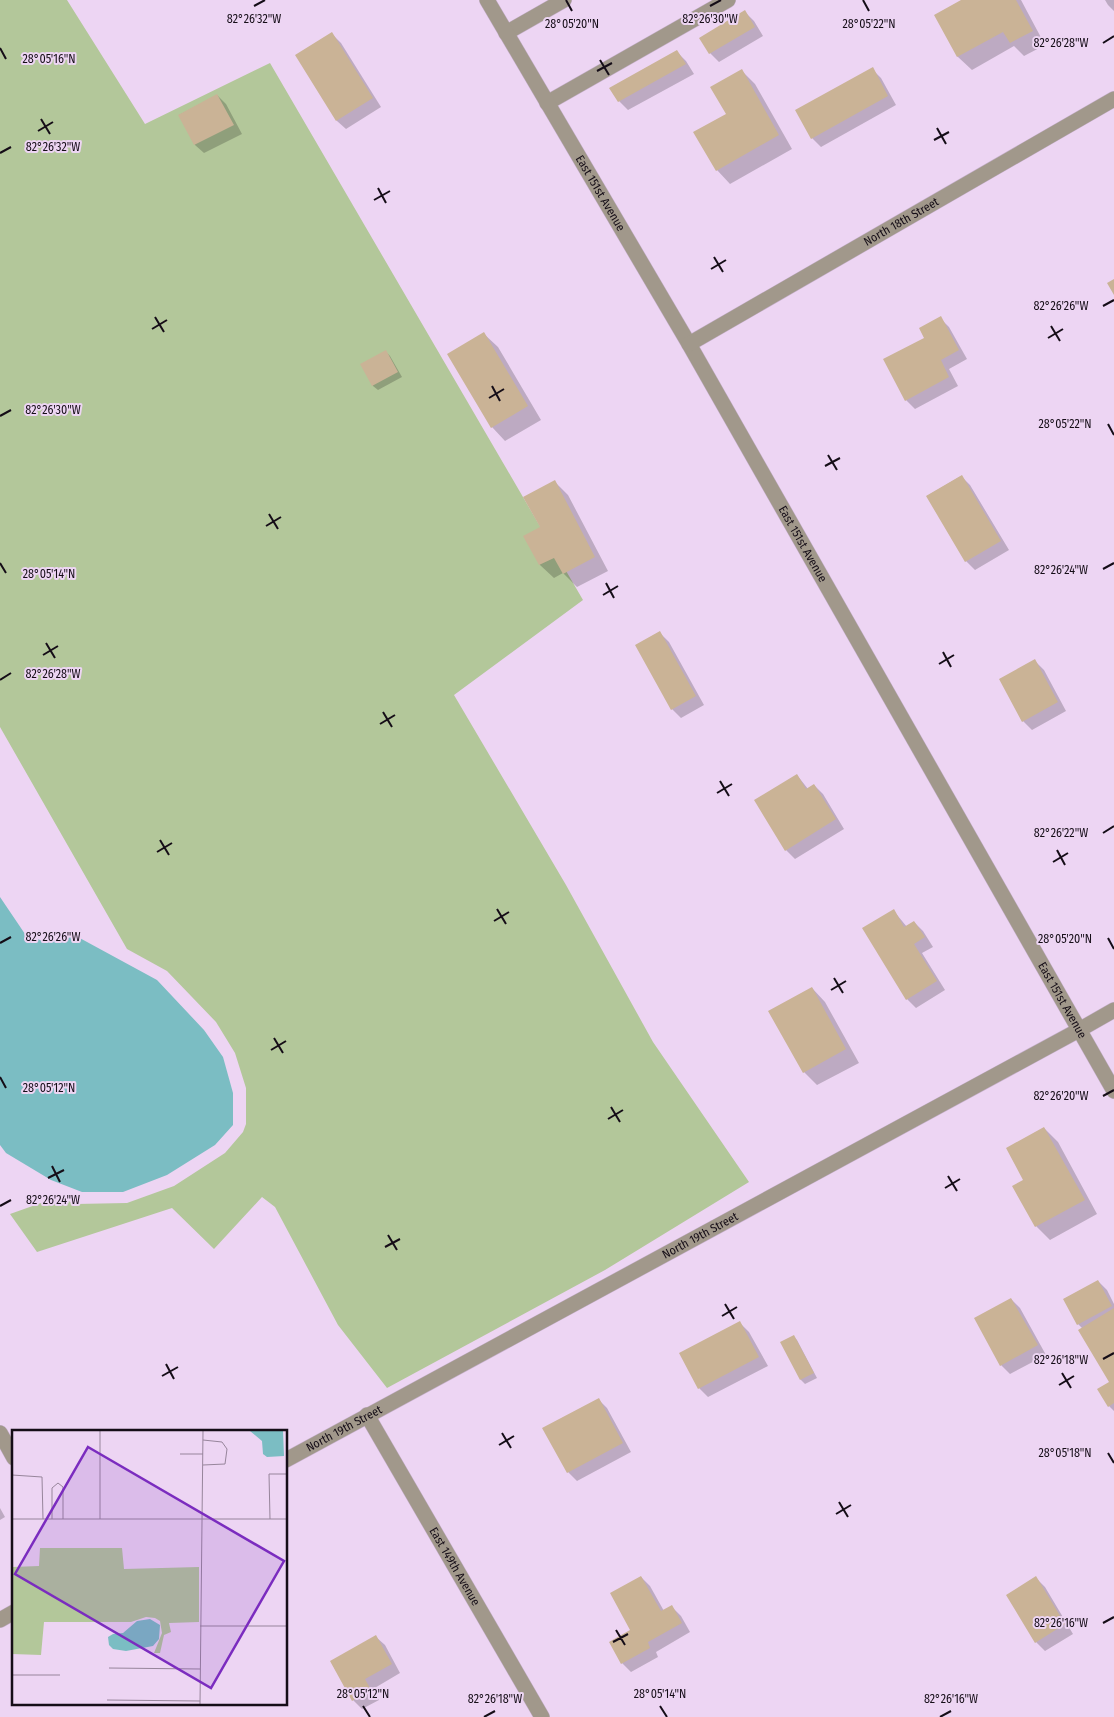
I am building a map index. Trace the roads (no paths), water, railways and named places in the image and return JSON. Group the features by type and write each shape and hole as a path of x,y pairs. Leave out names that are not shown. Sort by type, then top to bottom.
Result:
{"street":[{"name":"East 151st Avenue","path":"487,0 689,344 1114,1091"},
{"path":"506,33 564,0"},
{"path":"547,103 728,0"},
{"name":"North 18th Street","path":"689,344 1114,99"},
{"name":"North 19th Street","path":"288,1459 1114,1010"},
{"name":"East 149th Avenue","path":"367,1415 542,1717"},
{"path":"0,1433 12,1454"},
{"path":"0,1620 12,1613"}]}
